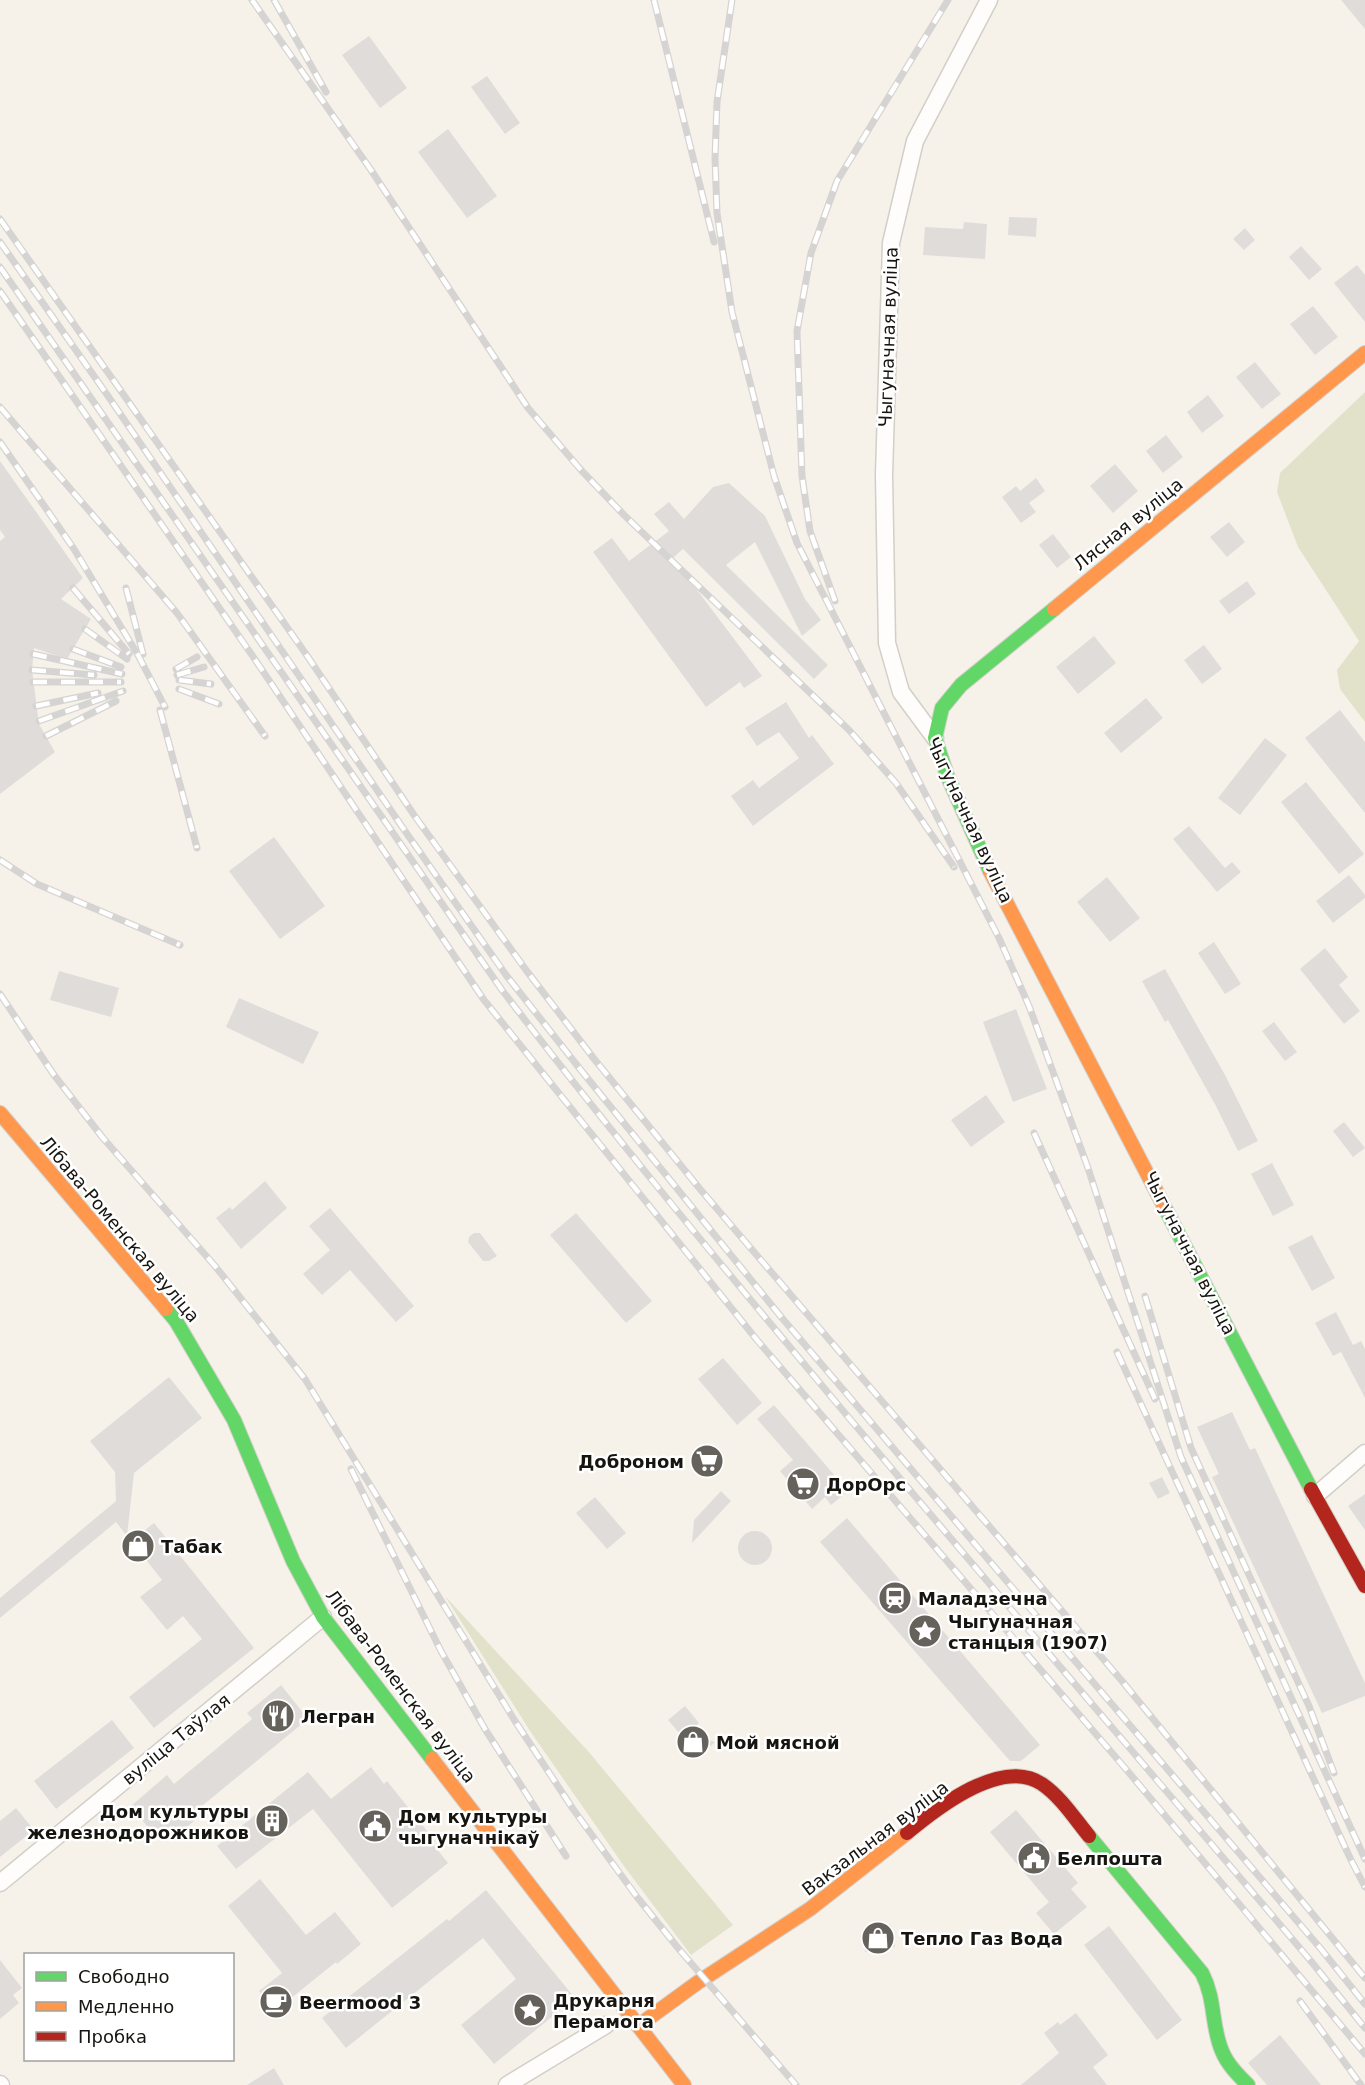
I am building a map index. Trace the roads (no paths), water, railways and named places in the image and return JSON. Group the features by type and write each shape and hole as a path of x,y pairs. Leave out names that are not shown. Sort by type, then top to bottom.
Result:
{"main road":[{"name":"Лясная вуліца","path":"935,738 942,708 961,685 1365,353"},
{"name":"Чыгуначная вуліца","path":"935,738 947,774 989,868 1315,1496 1365,1586"},
{"name":"Лібава-Роменская вуліца","path":"0,1113 176,1321 186,1336 234,1420 293,1561 323,1617 684,2085"},
{"name":"Вакзальная вуліца","path":"638,2026 695,1985 782,1930 950,1801 990,1781 1005,1776 1021,1777 1046,1785 1202,1973 1212,1996 1220,2048 1226,2059 1248,2085"}],"street":[{"name":"Чыгуначная вуліца","path":"935,738 901,692 887,643 884,475 891,243 915,141 989,0"},
{"path":"1315,1496 1365,1453"},
{"name":"вуліца Таўлая","path":"0,1883 323,1617"},
{"path":"507,2085 606,2025"}],"railway":[{"path":"252,0 371,170 528,408 581,470 624,515 849,730 896,783 954,867"},
{"path":"274,0 326,92"},
{"path":"654,0 714,242"},
{"path":"732,0 717,102 715,158 717,213 732,312 774,476 797,543 999,938 1029,1006 1088,1168 1181,1457 1365,1859"},
{"path":"835,601 810,531 802,476 797,331 811,253 837,181 948,0"},
{"path":"0,219 308,657 414,815 526,970 595,1060 700,1189 1122,1681 1365,1978"},
{"path":"0,242 506,975 782,1318 1321,1949 1365,2004"},
{"path":"0,267 502,990 542,1042 663,1194 829,1394 1310,1960 1365,2028"},
{"path":"0,291 254,658 484,1000 757,1340 1125,1768 1365,2054"},
{"path":"0,407 177,613 265,736"},
{"path":"0,442 74,549 138,655 165,707"},
{"path":"73,588 129,654"},
{"path":"126,588 143,654"},
{"path":"85,629 127,659"},
{"path":"73,649 121,667"},
{"path":"33,654 122,674"},
{"path":"176,669 197,657"},
{"path":"177,675 204,667"},
{"path":"32,670 94,675"},
{"path":"179,680 211,684"},
{"path":"33,682 121,682"},
{"path":"179,689 219,704"},
{"path":"39,721 123,691"},
{"path":"36,706 98,693"},
{"path":"46,736 116,701"},
{"path":"160,710 197,848"},
{"path":"0,860 37,884 180,945"},
{"path":"0,994 54,1075 103,1138 215,1266 305,1379 515,1721 573,1809 637,1897 678,1948 796,2085"},
{"path":"1034,1133 1155,1399"},
{"path":"1145,1296 1191,1448 1309,1706 1334,1773"},
{"path":"1117,1352 1365,1887"},
{"path":"351,1469 441,1651 485,1729 566,1856"},
{"path":"1300,2001 1361,2085"}],"place":[{"name":"Доброном","path":"707,1461"},
{"name":"ДорОрс","path":"803,1484"},
{"name":"Табак","path":"138,1546"},
{"name":"Маладзечна","path":"895,1598"},
{"name":"Чыгуначная станцыя (1907)","path":"925,1631"},
{"name":"Легран","path":"278,1716"},
{"name":"Мой мясной","path":"693,1742"},
{"name":"Дом культуры железнодорожников","path":"272,1821"},
{"name":"Дом культуры чыгуначнікаў","path":"375,1826"},
{"name":"Белпошта","path":"1034,1858"},
{"name":"Тепло Газ Вода","path":"878,1938"},
{"name":"Beermood 3","path":"276,2002"},
{"name":"Друкарня Перамога","path":"530,2010"}]}
